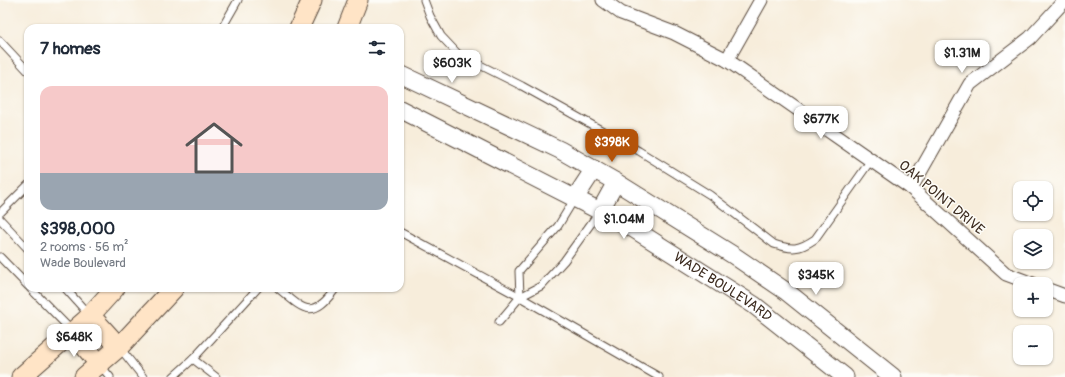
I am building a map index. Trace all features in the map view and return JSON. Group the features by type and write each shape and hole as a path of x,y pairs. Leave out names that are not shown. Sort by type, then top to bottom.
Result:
{"main road":[{"path":"303,24 312,0"},
{"path":"349,24 358,0"},
{"path":"21,377 73,332 111,292"},
{"path":"84,377 105,371 119,347 170,292"},
{"path":"90,316 119,347"},
{"path":"73,332 105,371"}],"street":[{"name":"OAK POINT DRIVE","path":"603,0 621,13 674,33 727,60 911,188 1006,274 1014,277"},
{"path":"727,60 761,0"},
{"path":"911,188 970,84 1030,38 1065,0"},
{"path":"404,76 560,150 616,182 733,255 787,292 893,377"},
{"name":"WADE BOULEVARD","path":"404,111 629,226 754,305 845,377"},
{"path":"575,198 594,169"},
{"path":"600,211 616,182"},
{"path":"1053,292 1065,296"}],"lane":[{"path":"224,24 238,0"},
{"path":"424,0 430,16 441,36 458,54 522,86 639,151 710,195 774,244 786,248 795,248 805,246 815,239 871,160"},
{"path":"0,41 24,67"},
{"path":"0,213 24,189"},
{"path":"520,297 519,271 558,226 575,198"},
{"path":"499,322 520,297 541,286 564,261 600,211"},
{"path":"0,219 24,245"},
{"path":"404,234 520,297 648,374 659,377"},
{"path":"0,257 24,282"},
{"path":"34,292 73,332"},
{"path":"69,292 90,316"},
{"path":"173,377 193,359 254,292"},
{"path":"283,292 300,306 308,309 316,308 322,305 333,292"},
{"path":"119,347 143,377"},
{"path":"193,359 216,377"}]}
